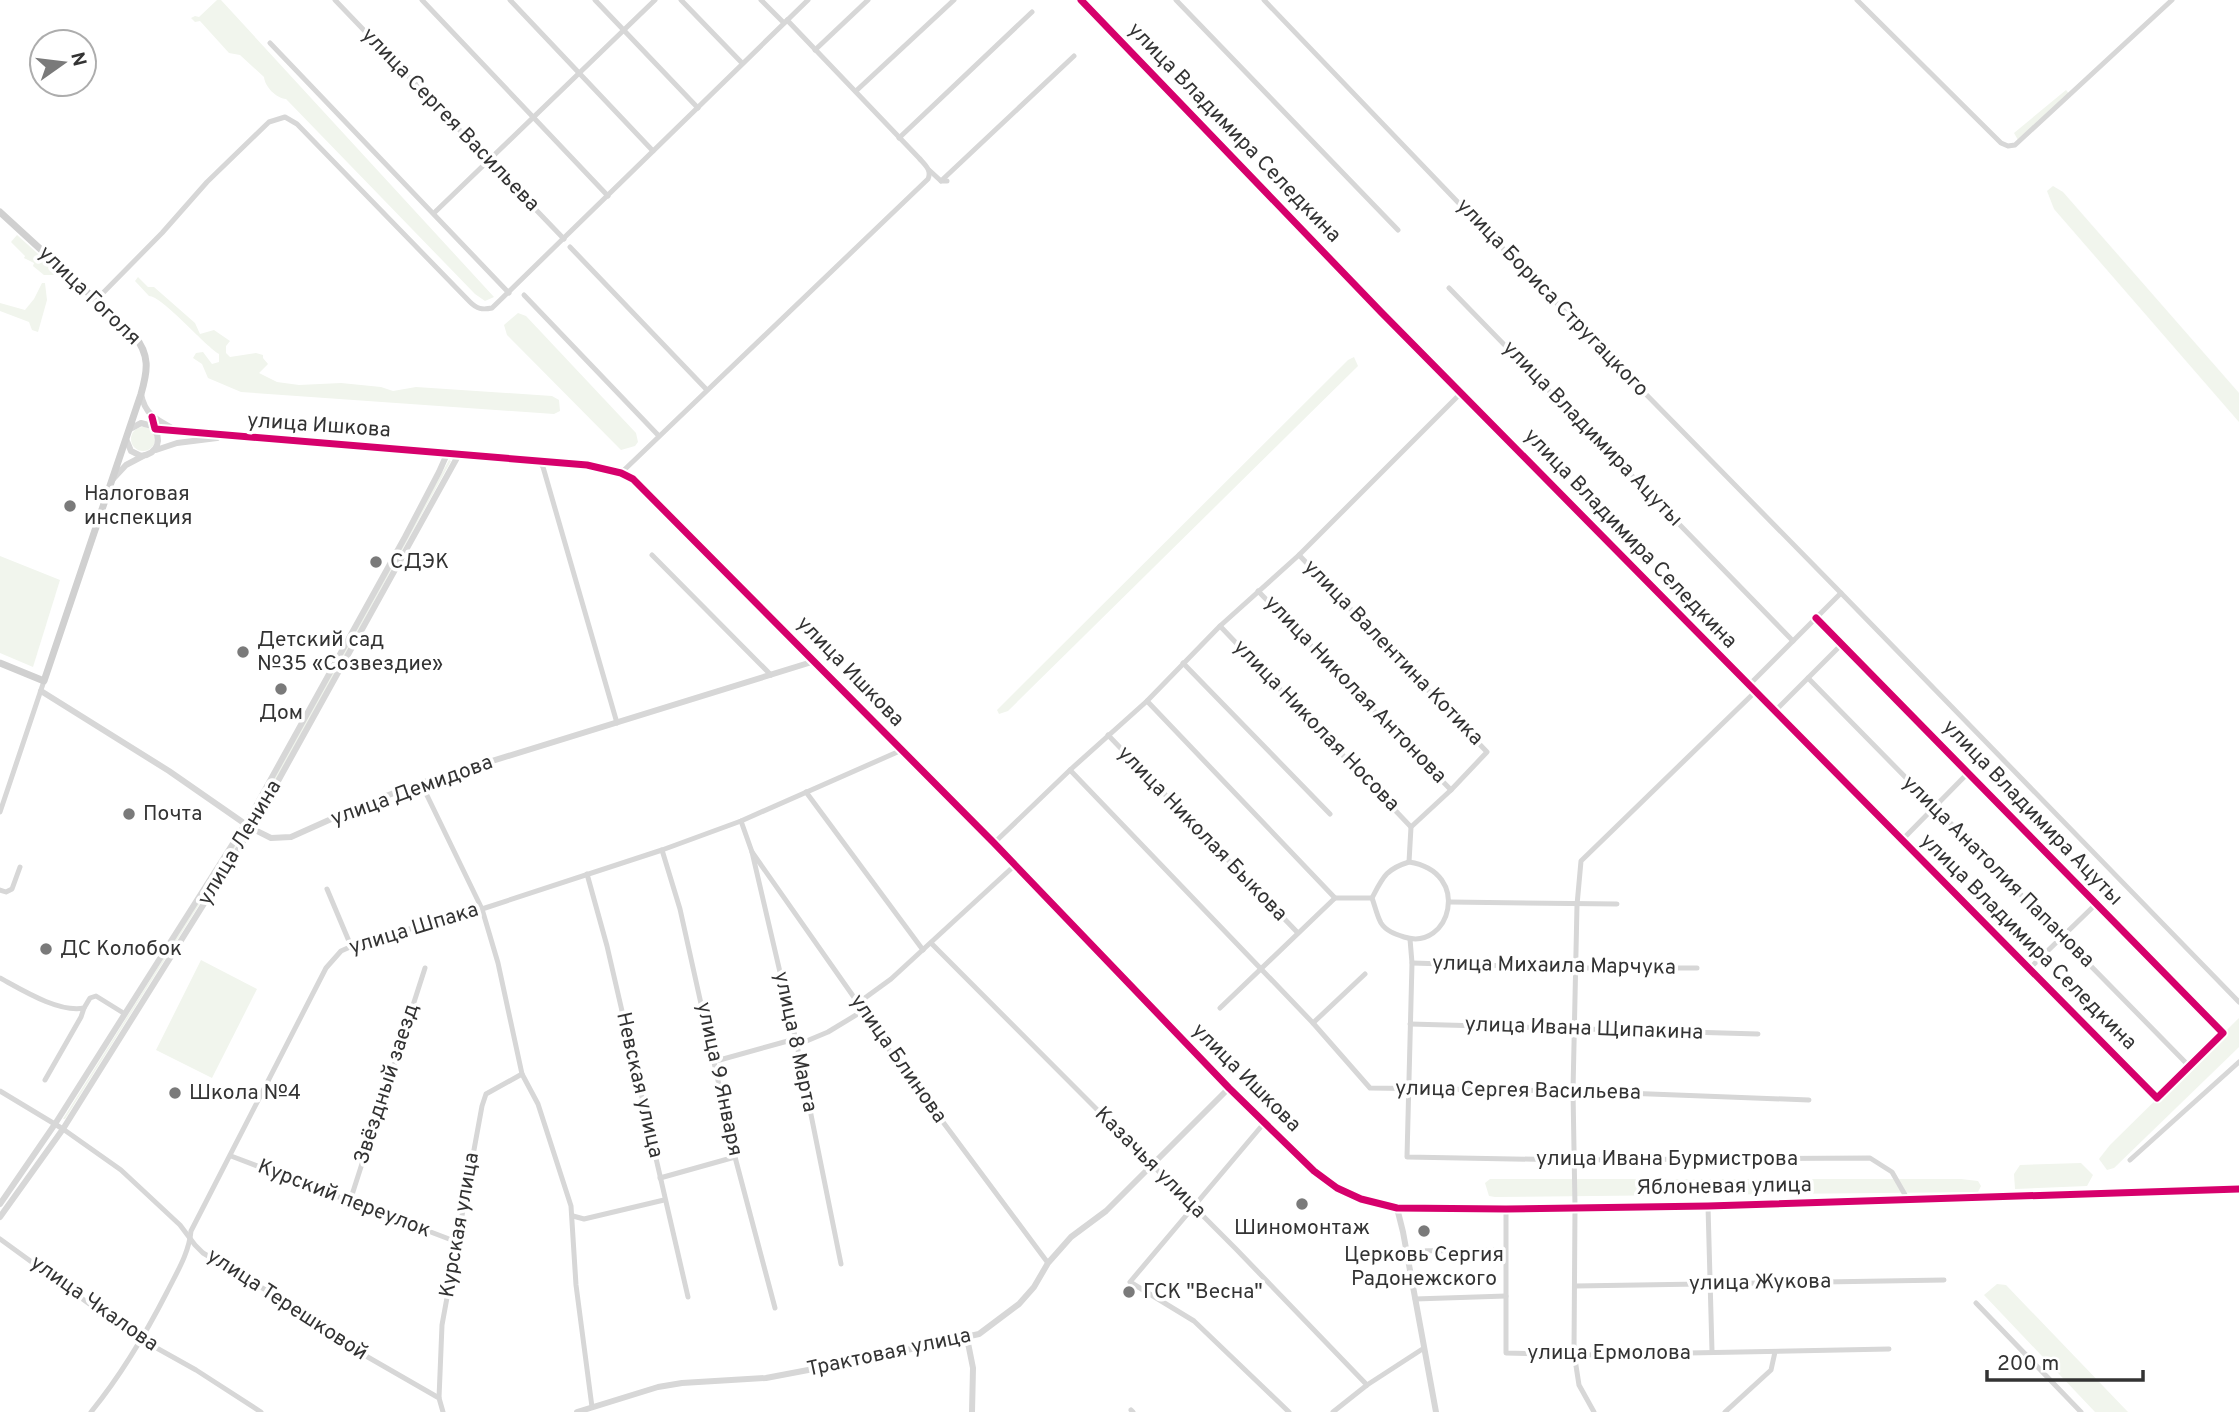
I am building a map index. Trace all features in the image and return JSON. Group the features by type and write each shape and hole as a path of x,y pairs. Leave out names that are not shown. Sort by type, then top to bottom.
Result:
{"main road":[{"name":"улица Гоголя","path":"0,212 134,335 144,349 148,368 127,434"},
{"path":"0,663 44,681 127,434"}],"street":[{"name":"улица Сергея Васильева","path":"335,0 564,239"},
{"path":"422,0 608,196"},
{"path":"510,0 653,151"},
{"path":"595,0 698,108"},
{"path":"434,213 656,0"},
{"path":"681,0 742,64"},
{"path":"761,0 786,21 856,91 929,170 944,181 1074,55"},
{"path":"96,300 268,122 285,117 297,124 476,308 484,310 492,307 808,0"},
{"path":"815,50 868,0"},
{"path":"856,91 954,0"},
{"name":"улица Владимира Селедкина","path":"1081,0 1461,393 2157,1098 2189,1066"},
{"path":"1176,0 1398,230"},
{"name":"улица Бориса Стругацкого","path":"1265,0 1474,219 2239,1002"},
{"path":"1857,0 2001,143 2008,146 2015,145 2172,0"},
{"path":"899,138 1031,12"},
{"path":"270,43 509,293"},
{"path":"621,473 928,179 929,170"},
{"path":"570,247 706,389"},
{"name":"улица Владимира Ацуты","path":"1449,288 1793,641"},
{"path":"524,295 659,435"},
{"path":"994,843 1147,701 1220,626 1299,555 1461,393"},
{"path":"141,394 145,408 152,417 176,430"},
{"path":"110,484 126,465 155,450 158,442 152,417"},
{"path":"144,456 131,451 127,434 141,423 155,429"},
{"name":"улица Ишкова","path":"155,429 587,465 621,473 633,479 654,497 994,843 1229,1088 1314,1171 1337,1188 1361,1199 1396,1208"},
{"name":"улица Ишкова","path":"155,450 187,441 235,437"},
{"name":"улица Ленина","path":"0,1204 55,1124 248,826 405,537 447,454"},
{"name":"улица Ленина","path":"0,1217 63,1129 248,826 458,456"},
{"path":"538,461 543,467 617,723"},
{"path":"652,555 771,675"},
{"name":"улица Валентина Котика","path":"1299,555 1486,752 1451,790"},
{"name":"улица Николая Антонова","path":"1258,591 1451,790"},
{"path":"1749,685 1841,593"},
{"name":"улица Владимира Ацуты","path":"1816,618 2223,1033 2189,1066"},
{"name":"улица Николая Носова","path":"1220,626 1411,827"},
{"path":"1775,711 1842,644"},
{"name":"улица Демидова","path":"41,691 169,771 248,826 271,838 291,837 367,803 421,783 815,661"},
{"path":"1183,663 1330,814"},
{"name":"улица Анатолия Папанова","path":"1808,678 2189,1066"},
{"path":"0,812 44,681"},
{"path":"1594,1412 1579,1385 1574,1353 1573,1091 1577,905 1581,861 1755,692"},
{"path":"1147,701 1335,898"},
{"name":"улица Николая Быкова","path":"1108,735 1297,932"},
{"name":"улица Шпака","path":"91,1412 115,1383 142,1342 185,1258 191,1231 332,958 351,946 482,909 662,850 741,821 902,750"},
{"name":"улица Сергея Васильева","path":"1070,770 1313,1023 1370,1088 1573,1091 1809,1100"},
{"path":"1902,840 1968,773"},
{"path":"421,783 482,909 498,963 522,1074 538,1104 573,1216 571,1228 576,1285 592,1407"},
{"path":"1409,862 1411,827 1451,790"},
{"path":"806,792 923,950"},
{"name":"улица 8 Марта","path":"741,821 752,852 796,1042 841,1264"},
{"name":"улица 9 Января","path":"662,850 680,909 716,1061 735,1157 775,1308"},
{"name":"улица Блинова","path":"752,852 862,1012 1048,1264"},
{"path":"1409,862 1424,864 1436,872 1444,883 1450,902 1444,922 1436,931 1424,937 1410,939 1394,934 1382,925 1372,898 1393,867 1409,862"},
{"path":"858,1003 891,979 1014,866"},
{"path":"0,890 6,892 12,889 20,867"},
{"name":"Невская улица","path":"587,874 607,946 688,1297"},
{"path":"327,889 351,946"},
{"path":"1220,1008 1335,898 1372,898"},
{"path":"1450,902 1618,904"},
{"path":"2029,968 2096,904"},
{"path":"1408,1090 1412,963 1410,939"},
{"name":"Казачья улица","path":"931,943 1367,1385"},
{"name":"улица Михаила Марчука","path":"1412,963 1575,968 1697,968"},
{"name":"Звёздный заезд","path":"350,1201 425,968"},
{"path":"1313,1023 1365,974"},
{"path":"0,978 44,1000 75,1010 84,1008"},
{"path":"45,1080 82,1017 90,998 96,996 125,1014"},
{"path":"716,1061 828,1032 862,1012"},
{"name":"улица Ивана Щипакина","path":"1410,1024 1758,1034"},
{"path":"2130,1160 2239,1062"},
{"name":"Курская улица","path":"439,1398 442,1325 486,1094 522,1074"},
{"name":"Трактовая улица","path":"577,1412 658,1387 682,1382 766,1378 967,1338 994,1325 1034,1287 1048,1264 1071,1237 1107,1211 1229,1088"},
{"name":"улица Ивана Бурмистрова","path":"1408,1090 1407,1157 1574,1160 1870,1158 1892,1172 1908,1199"},
{"name":"улица Терешковой","path":"0,1091 63,1129 121,1170 180,1225 203,1253 276,1296 319,1329 439,1398"},
{"path":"1265,1122 1130,1282 1194,1321 1289,1412"},
{"name":"Курский переулок","path":"231,1156 457,1242"},
{"path":"660,1178 735,1157"},
{"name":"Яблоневая улица","path":"1396,1208 1708,1206 2239,1189"},
{"path":"573,1216 584,1219 664,1200"},
{"path":"1708,1206 1713,1351"},
{"path":"1396,1208 1436,1412"},
{"path":"1415,1299 1506,1296 1506,1209"},
{"name":"улица Чкалова","path":"0,1239 142,1342 196,1370 261,1412"},
{"path":"1406,1251 1505,1250"},
{"name":"улица Жукова","path":"1575,1286 1944,1280"},
{"name":"улица Ермолова","path":"1506,1296 1506,1353 1639,1354 1889,1349"},
{"path":"1976,1303 2081,1412"},
{"path":"967,1338 973,1368 972,1412"},
{"path":"1333,1412 1367,1385 1424,1348"},
{"path":"1725,1412 1772,1370 1775,1352"},
{"path":"439,1398 443,1412"}],"shaded area":[{"path":"217,0 221,0 494,297 485,301 475,294 286,99 278,97 266,85 264,77 240,55 229,53 200,21 195,22 191,18 199,17"},
{"path":"2066,90 2070,95 2018,140 2014,133"},
{"path":"2053,186 2063,192 2239,393 2239,422 2054,209 2047,191"},
{"path":"17,235 56,270 56,275 44,275 33,266 34,263 24,258 11,242"},
{"path":"138,277 148,287 154,287 195,323 200,334 214,330 230,341 226,346 226,353 230,357 256,353 263,355 268,364 259,373 277,382 299,385 341,383 381,387 393,391 416,387 552,396 559,400 560,411 554,414 241,392 208,378 202,364 193,358 196,353 203,352 212,364 219,362 219,354 173,312 149,296 135,281"},
{"path":"42,283 45,283 47,300 38,332 32,330 29,322 0,311 0,303 25,310"},
{"path":"518,313 526,316 636,433 638,442 635,446 621,450 507,335 504,325"},
{"path":"1354,357 1358,366 1008,711 999,714 997,710"},
{"path":"143,427 154,434 155,439 148,450 143,451 132,444 131,439 138,428"},
{"path":"449,460 451,461 255,819 253,817"},
{"path":"0,556 60,580 33,667 0,653"},
{"path":"242,833 243,835 63,1119"},
{"path":"201,960 257,989 212,1078 156,1050"},
{"path":"2239,1018 2239,1047 2114,1168 2107,1170 2099,1159 2110,1145"},
{"path":"2081,1163 2093,1175 2087,1186 2015,1189 2014,1174 2020,1165"},
{"path":"1490,1179 1961,1179 1978,1181 1981,1186 1978,1192 1495,1197 1489,1196 1485,1183"},
{"path":"1997,1284 2006,1285 2128,1412 2095,1412 1984,1295"}],"cycle path":[{"path":"1081,0 1381,312 2157,1098 2223,1033 1816,618"},
{"path":"152,417 155,429 587,465 621,473 633,479 994,843 1229,1088 1314,1171 1337,1188 1361,1199 1397,1208 1506,1209 1708,1206 2239,1189"}],"place":[{"name":"Налоговая инспекция","path":"70,506"},
{"name":"СДЭК","path":"376,562"},
{"name":"Детский сад №35 «Созвездие»","path":"243,652"},
{"name":"Дом","path":"281,689"},
{"name":"Почта","path":"129,814"},
{"name":"ДС Колобок","path":"46,949"},
{"name":"Школа №4","path":"175,1093"},
{"name":"Шиномонтаж","path":"1302,1204"},
{"name":"Церковь Сергия Радонежского","path":"1424,1231"},
{"name":"ГСК \"Весна\"","path":"1129,1292"}]}
